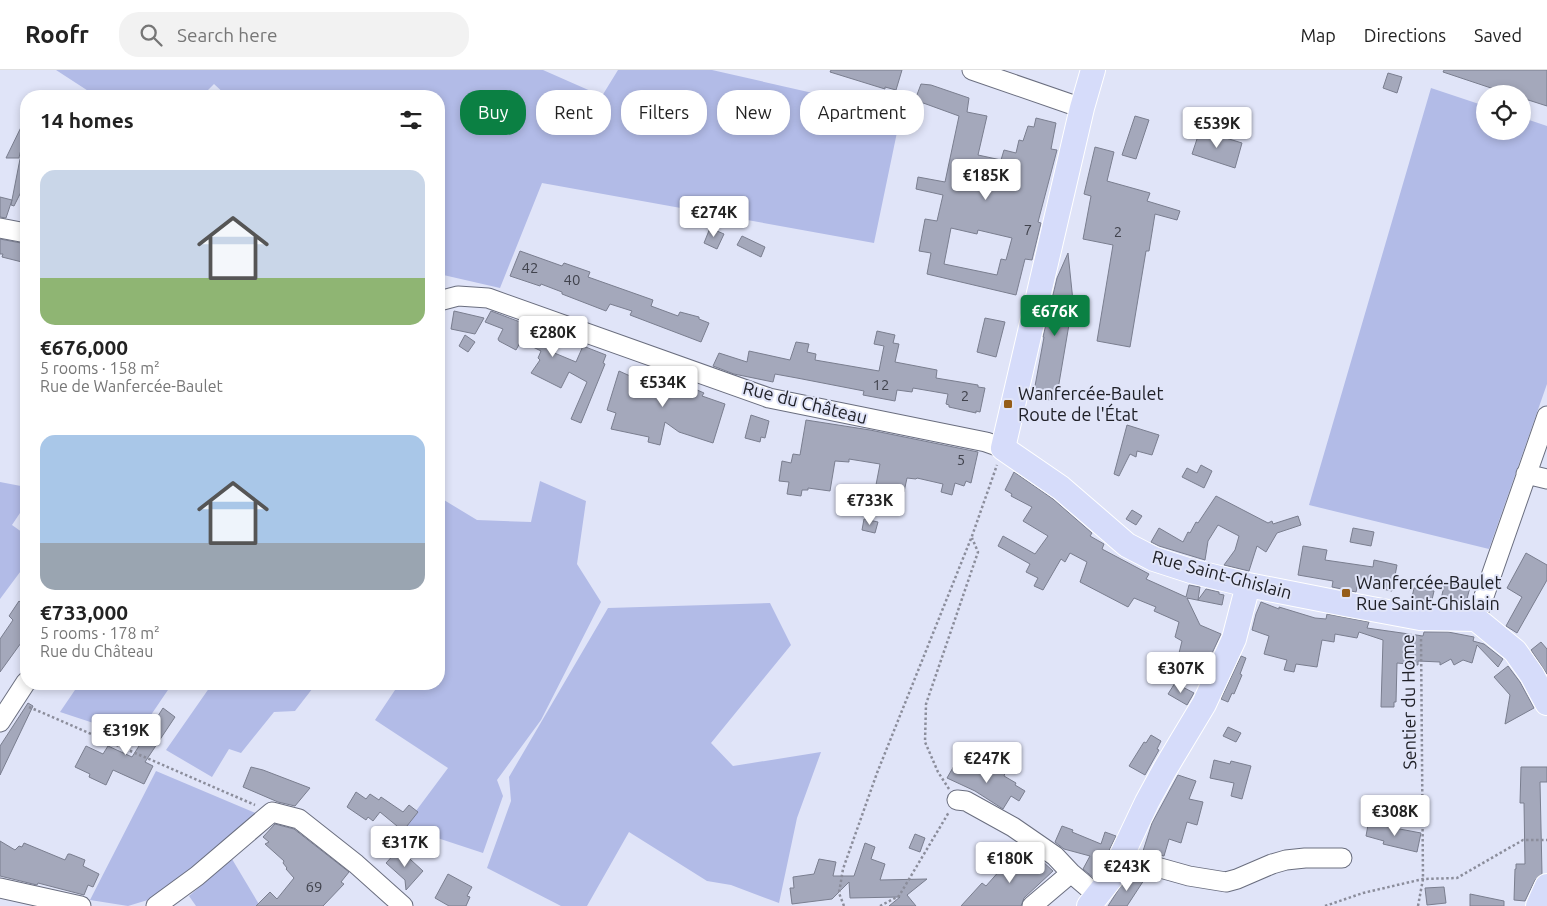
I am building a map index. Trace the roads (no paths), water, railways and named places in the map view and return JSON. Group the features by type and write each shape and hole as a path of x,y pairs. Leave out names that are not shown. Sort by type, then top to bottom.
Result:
{"main road":[{"path":"1003,448 1082,108 1093,70"},
{"name":"Rue Saint-Ghislain","path":"1003,448 1062,488 1113,534 1138,552 1154,559 1191,571 1248,585 1420,618 1476,620"},
{"path":"1094,901 1111,878 1152,794 1204,704 1221,670 1234,639 1248,585"},
{"path":"1476,620 1515,651 1532,675 1547,703"},
{"path":"1538,906 1547,886"}],"street":[{"path":"981,72 1082,108"},
{"path":"0,228 20,232"},
{"name":"Rue du Château","path":"445,299 458,296 488,298 769,398 986,442 1003,448"},
{"path":"1476,620 1547,416"},
{"path":"1526,474 1547,479"},
{"path":"0,722 21,690"},
{"path":"957,800 966,800 1013,827 1055,856 1094,901"},
{"path":"156,906 197,876 272,812 299,819 356,864 403,906"},
{"path":"1121,858 1189,876 1226,882 1237,880 1272,864 1286,860 1342,858"},
{"path":"1032,906 1071,873"},
{"path":"0,888 81,906"}],"place":[{"name":"Wanfercée-Baulet Route de l'État","path":"1008,404"},
{"name":"Wanfercée-Baulet Rue Saint-Ghislain","path":"1346,593"}]}
